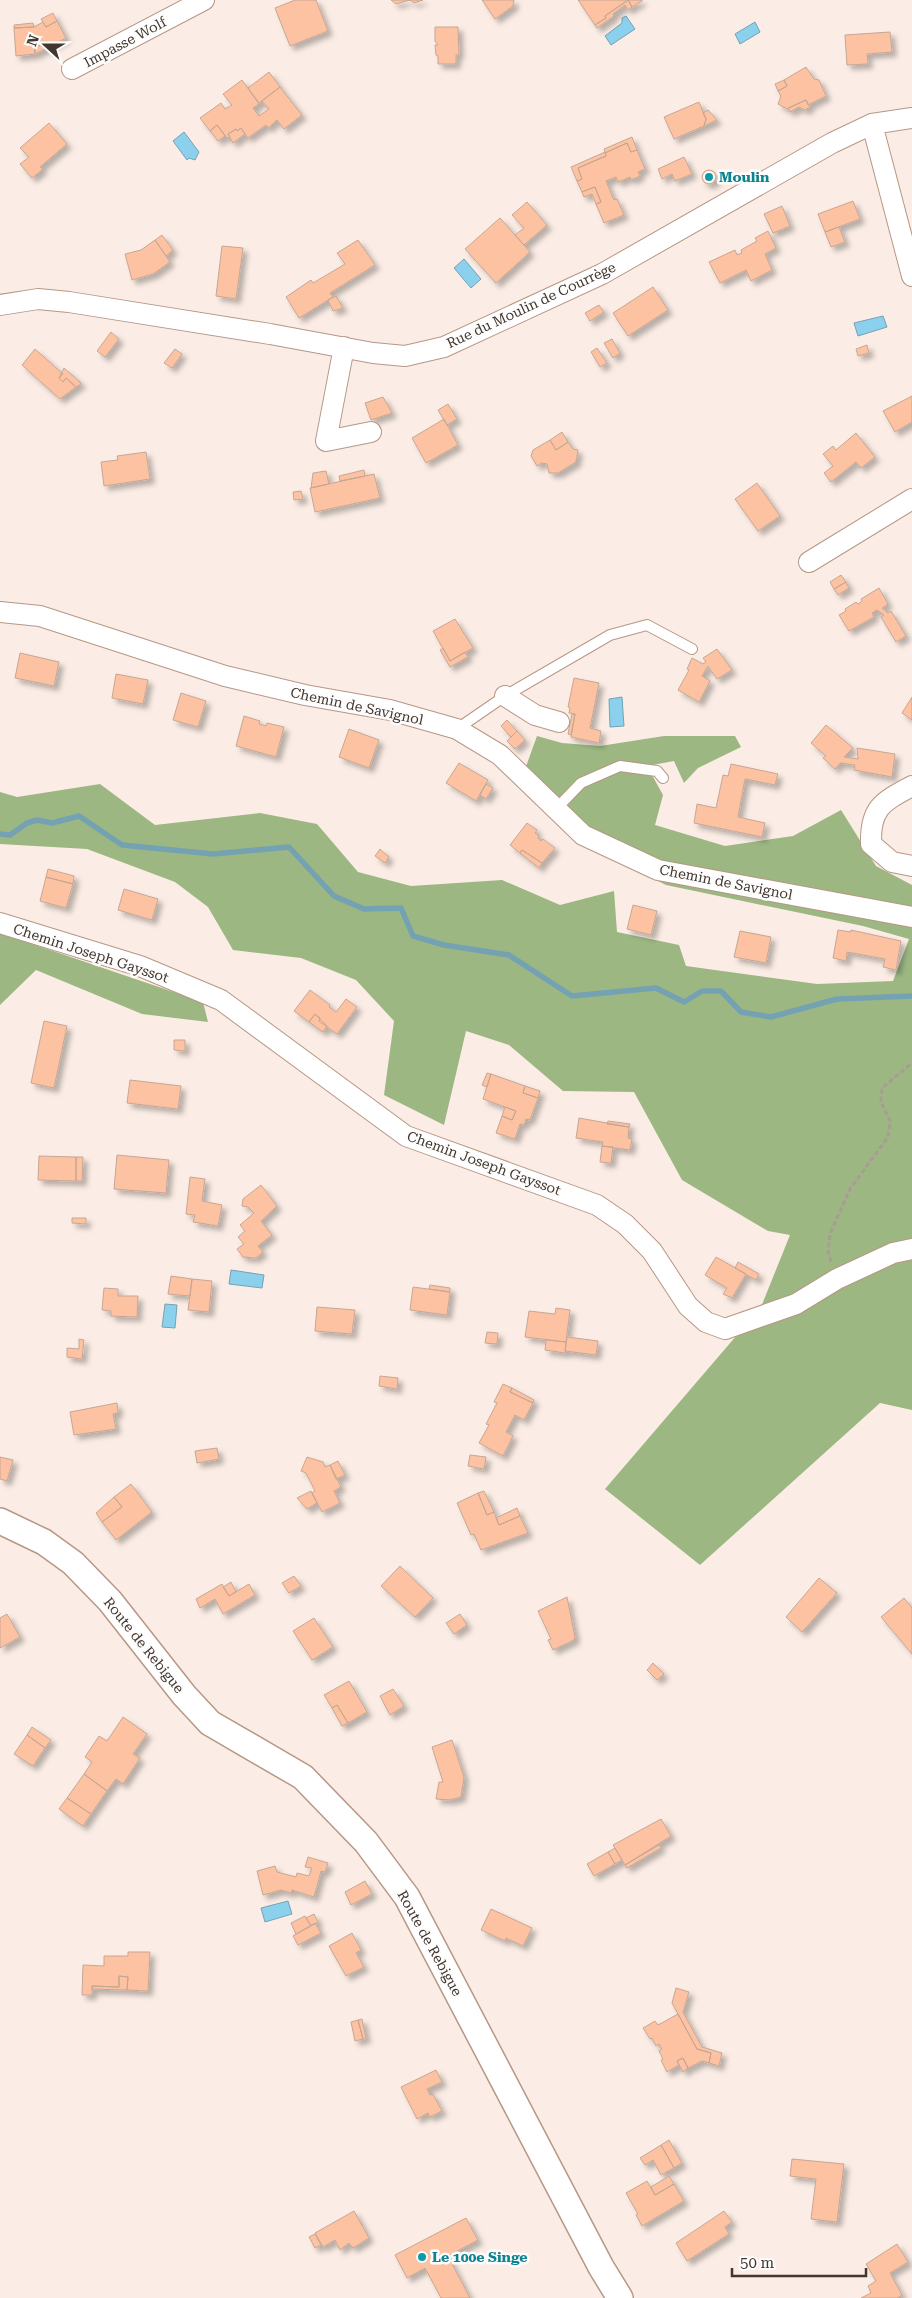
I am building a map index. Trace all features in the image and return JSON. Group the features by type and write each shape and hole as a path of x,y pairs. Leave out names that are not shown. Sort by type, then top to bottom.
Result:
{"street":[{"name":"Impasse Wolf","path":"72,69 204,0"},
{"name":"Rue du Moulin de Courrège","path":"0,305 38,299 69,302 405,356 444,347 602,274 832,144 872,124 912,118"},
{"path":"872,124 912,276"},
{"path":"344,347 326,441 371,432"},
{"path":"809,562 912,499"},
{"name":"Chemin de Savignol","path":"0,612 40,616 225,676 305,695 390,710 457,729 500,755 582,834 658,870 912,917"},
{"path":"505,696 535,715 559,722"},
{"path":"912,786 887,800 876,810 871,826 871,844 892,862 912,866"},
{"name":"Chemin Joseph Gayssot","path":"0,923 140,966 220,1000 406,1136 597,1205 624,1224 652,1250 688,1306 706,1322 724,1329 796,1304 837,1279 893,1253 912,1250"},
{"name":"Route de Rebigue","path":"0,1521 44,1542 74,1563 110,1601 184,1695 210,1723 303,1777 366,1842 407,1897 601,2267 620,2298"}],"lane":[{"path":"457,729 505,696 610,635 647,624 692,648"},
{"path":"556,809 581,783 620,766 657,771 664,778"}],"path":[{"path":"837,1279 828,1251 830,1234 850,1189 888,1137 890,1121 881,1102 882,1088 912,1063"}],"green space":[{"path":"537,736 562,743 600,746 664,736 735,736 741,747 698,768 684,783 674,761 647,766 663,795 655,825 725,846 793,836 841,810 876,866 912,885 912,1410 880,1403 700,1565 605,1489 761,1307 790,1235 768,1231 682,1180 634,1092 563,1091 509,1045 466,1031 444,1125 384,1095 394,1021 356,980 301,958 233,950 208,907 175,882 87,849 0,844 0,792 17,797 100,784 155,825 260,813 317,824 358,872 411,886 502,880 560,905 614,891 617,932 679,945 686,966 817,984 893,981 909,939 863,926 666,885 600,852 524,772"},
{"path":"0,933 203,1002 208,1022 142,1014 36,970 0,1005"}],"water":[{"path":"626,16 635,29 611,45 605,36 622,23 622,18"},
{"path":"755,22 760,32 740,44 735,34"},
{"path":"184,132 199,152 195,160 189,158 187,160 173,141"},
{"path":"464,259 481,279 471,288 454,268"},
{"path":"883,316 887,327 858,336 854,323"},
{"path":"622,697 624,726 610,727 609,699"},
{"path":"231,1270 264,1275 262,1288 229,1284"},
{"path":"165,1304 177,1305 175,1328 162,1327"},
{"path":"288,1901 292,1914 265,1922 261,1908"}],"building":[{"path":"295,0 316,0 328,31 290,46 275,8"},
{"path":"391,0 410,0 396,4"},
{"path":"410,0 423,0 414,3"},
{"path":"482,0 514,0 513,6 495,19"},
{"path":"578,0 628,0 595,25"},
{"path":"628,0 642,0 642,1 632,7"},
{"path":"628,0 632,7 628,10 625,5 613,14 614,16 597,28 595,25"},
{"path":"53,13 57,21 46,27 41,19"},
{"path":"57,21 66,38 49,47 46,42 35,48 35,54 16,56 14,28 34,27 43,22 46,27"},
{"path":"33,23 34,27 14,28 14,25"},
{"path":"435,27 458,27 459,55 456,55 456,64 438,64 435,45 438,45 435,41"},
{"path":"890,32 892,52 867,54 868,64 847,65 845,35"},
{"path":"46,42 49,47 35,54 35,48"},
{"path":"806,67 814,79 819,80 826,96 808,105 806,100 787,109 778,104 781,96 778,91 787,86 784,80"},
{"path":"269,72 280,87 259,103 248,88"},
{"path":"242,80 259,104 253,108 259,116 269,109 262,101 280,87 302,115 284,129 277,120 268,128 266,125 248,138 241,128 228,134 230,137 227,138 217,125 210,131 200,118 221,103 225,109 232,105 223,94"},
{"path":"784,80 787,86 778,91 775,84"},
{"path":"806,100 810,107 805,110 799,107 790,112 788,108"},
{"path":"699,102 706,119 704,126 674,139 664,117"},
{"path":"708,110 717,120 704,126 706,119 703,113"},
{"path":"49,123 67,144 40,167 43,169 32,178 20,164 29,157 20,148"},
{"path":"217,125 225,136 218,141 210,131"},
{"path":"241,128 245,134 233,143 228,134"},
{"path":"632,137 637,150 631,152 627,143 605,153 604,149"},
{"path":"627,143 631,152 637,150 645,169 638,172 640,176 631,180 630,177 618,182 616,177 606,181 614,200 617,199 624,215 604,223 596,204 601,202 595,187 582,192 577,181 582,179 578,168 606,156 605,153"},
{"path":"605,152 606,156 578,168 582,179 577,181 571,167"},
{"path":"684,157 692,174 675,181 672,174 662,179 658,169"},
{"name":"Moulin","path":"709,170 714,172 716,177 714,182 709,184 704,182 702,177 704,172"},
{"path":"595,187 601,202 596,204 592,194 584,197 582,192"},
{"path":"853,201 860,219 825,232 818,214"},
{"path":"527,202 547,225 524,245 515,235 524,228 512,215"},
{"path":"782,206 790,226 773,233 764,214"},
{"path":"500,218 530,252 496,283 465,249"},
{"path":"839,227 845,242 831,247 825,232"},
{"path":"768,231 776,248 765,254 772,270 751,281 746,270 720,283 709,262 735,250 737,255 742,253 741,250 757,241 755,238"},
{"path":"162,235 173,250 166,256 155,240"},
{"path":"155,240 170,262 153,274 132,280 125,254 141,250"},
{"path":"358,240 375,265 330,293 333,297 299,318 286,297 311,280 313,283 345,264 337,253"},
{"path":"222,246 243,248 236,299 216,296"},
{"path":"653,287 668,310 628,336 613,313"},
{"path":"336,296 343,308 333,311 328,300"},
{"path":"599,305 604,312 590,321 585,313"},
{"path":"111,332 119,339 105,357 97,351"},
{"path":"612,339 620,353 613,358 604,343"},
{"path":"867,345 869,353 858,356 856,349"},
{"path":"597,348 607,363 600,367 591,352"},
{"path":"35,349 63,374 59,378 63,382 66,378 76,387 60,399 22,365"},
{"path":"175,349 182,354 172,368 164,363"},
{"path":"64,368 81,384 76,387 66,378 63,382 59,378"},
{"path":"912,396 912,422 895,432 883,411"},
{"path":"383,397 392,413 371,420 365,403"},
{"path":"448,404 457,419 447,425 438,410"},
{"path":"444,419 458,445 426,463 412,438"},
{"path":"562,432 568,442 556,450 550,440"},
{"path":"856,433 875,457 861,468 856,462 831,482 824,473 833,466 823,454 833,446 836,450"},
{"path":"550,440 556,450 568,442 573,449 578,450 576,462 558,473 549,473 547,464 542,463 537,466 531,456 533,450"},
{"path":"146,452 150,479 104,486 101,462 118,460 117,456"},
{"path":"364,470 365,476 340,481 339,476"},
{"path":"326,471 329,484 311,488 313,473"},
{"path":"374,474 380,498 315,512 310,488"},
{"path":"757,483 780,516 758,531 735,499"},
{"path":"301,491 303,499 294,500 293,492"},
{"path":"841,575 846,582 834,589 830,582"},
{"path":"846,582 849,588 838,595 834,589"},
{"path":"879,588 888,604 882,608 888,613 891,611 906,636 896,642 881,617 884,615 877,610 872,613 874,617 849,631 839,615 846,611 845,609 856,602 858,604 862,601 861,599"},
{"path":"455,619 473,648 450,661 433,631"},
{"path":"443,648 450,661 465,652 468,657 450,667 440,650"},
{"path":"717,649 732,670 717,679 708,666 702,676 710,681 699,702 678,690 689,670 687,669 692,658 703,664 706,662 703,658"},
{"path":"20,653 59,662 54,686 15,678"},
{"path":"116,674 148,680 143,704 112,698"},
{"path":"574,678 599,683 590,728 601,731 599,743 571,737 575,714 569,713 570,708 568,707"},
{"path":"181,693 206,701 198,727 173,720"},
{"path":"912,697 912,720 902,713"},
{"path":"572,714 575,714 571,735 568,734"},
{"path":"244,716 260,721 259,724 266,726 267,723 284,727 276,757 236,746"},
{"path":"507,720 517,731 511,737 501,726"},
{"path":"826,725 853,748 844,757 858,759 857,748 895,754 892,777 854,770 855,765 840,763 835,769 823,758 826,756 811,743"},
{"path":"349,729 379,740 369,768 339,757"},
{"path":"517,731 525,740 515,749 507,741"},
{"path":"459,763 488,780 476,801 446,783"},
{"path":"731,764 778,774 775,785 745,779 738,817 765,823 762,837 694,823 697,804 716,808 723,775 728,776"},
{"path":"486,784 493,788 486,799 480,795"},
{"path":"527,823 537,830 535,833 541,841 543,839 555,848 542,863 522,850 520,853 510,845"},
{"path":"380,849 389,857 385,863 375,856"},
{"path":"522,850 542,863 539,868 520,853"},
{"path":"48,869 74,876 73,884 46,877"},
{"path":"46,877 73,884 66,908 40,901"},
{"path":"124,889 158,899 152,920 118,910"},
{"path":"633,905 657,911 651,935 627,929"},
{"path":"838,930 851,932 851,930 901,941 896,970 883,967 885,959 847,952 846,961 833,958"},
{"path":"740,931 771,937 766,963 734,957"},
{"path":"310,990 336,1012 346,999 357,1007 337,1034 319,1021 320,1018 315,1014 309,1022 294,1011"},
{"path":"315,1014 327,1026 323,1032 309,1022"},
{"path":"44,1021 67,1026 54,1088 31,1083"},
{"path":"174,1040 185,1040 185,1051 174,1050"},
{"path":"487,1073 491,1074 487,1087 482,1085"},
{"path":"491,1074 525,1086 523,1093 538,1098 530,1120 526,1119 524,1125 520,1124 515,1139 496,1133 502,1116 512,1120 516,1111 483,1099"},
{"path":"130,1080 181,1086 178,1109 127,1103"},
{"path":"525,1086 540,1091 538,1098 523,1093"},
{"path":"505,1107 516,1111 512,1120 502,1116"},
{"path":"579,1118 629,1127 628,1138 632,1139 630,1150 602,1146 603,1142 576,1138"},
{"path":"608,1121 630,1124 629,1127 607,1124"},
{"path":"602,1146 613,1147 611,1163 600,1162"},
{"path":"117,1155 169,1160 166,1193 114,1189"},
{"path":"39,1156 76,1157 76,1181 38,1180"},
{"path":"76,1157 83,1157 82,1181 76,1181"},
{"path":"190,1177 205,1179 202,1201 222,1205 218,1226 193,1222 195,1215 186,1214"},
{"path":"261,1185 277,1206 261,1221 272,1235 258,1246 263,1252 256,1258 243,1257 237,1249 244,1244 238,1237 245,1231 240,1225 254,1213 248,1207 242,1206 243,1199"},
{"path":"72,1218 86,1218 86,1224 72,1223"},
{"path":"716,1257 746,1274 732,1298 723,1294 727,1288 705,1275"},
{"path":"738,1262 759,1274 756,1280 735,1268"},
{"path":"171,1276 192,1279 190,1296 168,1294"},
{"path":"192,1279 212,1281 209,1312 188,1310"},
{"path":"430,1285 450,1288 450,1292 429,1289"},
{"path":"413,1287 450,1292 447,1315 410,1310"},
{"path":"104,1288 118,1289 118,1296 138,1296 137,1317 111,1316 111,1311 102,1310"},
{"path":"317,1307 355,1310 352,1334 315,1331"},
{"path":"556,1308 570,1310 566,1342 525,1337 529,1311 555,1314"},
{"path":"487,1332 498,1333 497,1344 485,1343"},
{"path":"567,1337 598,1341 596,1355 565,1351"},
{"path":"79,1339 84,1340 82,1359 67,1357 67,1348 79,1349"},
{"path":"546,1340 566,1342 565,1353 545,1350"},
{"path":"380,1376 398,1378 397,1389 379,1386"},
{"path":"503,1384 512,1388 510,1392 533,1403 524,1420 515,1415 506,1432 513,1436 503,1456 479,1443 489,1425 486,1424 497,1403 494,1402"},
{"path":"512,1388 534,1400 533,1403 510,1392"},
{"path":"117,1403 118,1413 113,1414 116,1429 74,1435 70,1412"},
{"path":"217,1448 219,1459 197,1463 195,1451"},
{"path":"470,1455 486,1457 484,1469 468,1466"},
{"path":"0,1457 13,1460 7,1481 0,1479"},
{"path":"307,1457 323,1462 325,1467 330,1465 341,1487 334,1491 340,1503 322,1512 312,1493 315,1491 306,1473 301,1471"},
{"path":"338,1461 345,1475 336,1479 330,1465"},
{"path":"131,1484 152,1512 116,1540 102,1522 122,1507 114,1497"},
{"path":"311,1491 317,1503 307,1509 297,1498"},
{"path":"484,1491 494,1512 487,1515 478,1493"},
{"path":"478,1493 487,1515 494,1512 499,1525 520,1516 528,1533 481,1550 474,1534 471,1535 457,1503"},
{"path":"114,1497 122,1507 102,1522 96,1513"},
{"path":"517,1508 520,1516 499,1525 496,1518"},
{"path":"400,1566 433,1598 415,1617 381,1586"},
{"path":"294,1576 301,1586 289,1593 282,1583"},
{"path":"819,1578 837,1593 802,1632 786,1617"},
{"path":"231,1582 236,1592 229,1596 223,1587"},
{"path":"222,1584 229,1596 249,1584 255,1595 223,1614 215,1599 200,1608 196,1599"},
{"path":"567,1597 575,1637 574,1640 553,1650 548,1640 551,1639 538,1611"},
{"path":"904,1598 912,1608 912,1654 881,1617"},
{"path":"7,1614 20,1637 0,1648 0,1618"},
{"path":"460,1614 467,1625 454,1634 446,1623"},
{"path":"314,1618 333,1647 312,1660 293,1631"},
{"path":"653,1663 664,1674 657,1680 647,1670"},
{"path":"349,1681 367,1712 348,1723 337,1705 332,1708 324,1695"},
{"path":"393,1689 404,1706 390,1715 380,1696"},
{"path":"337,1705 348,1723 342,1726 332,1708"},
{"path":"123,1717 147,1734 133,1754 140,1758 123,1784 116,1779 107,1791 84,1774 92,1762 85,1757 99,1736 107,1741"},
{"path":"32,1727 51,1740 45,1748 27,1735"},
{"path":"27,1735 45,1748 33,1766 14,1754"},
{"path":"452,1740 464,1777 461,1797 450,1800 436,1799 439,1782 443,1782 432,1747"},
{"path":"84,1774 107,1791 91,1814 67,1798"},
{"path":"67,1798 91,1814 83,1826 59,1809"},
{"path":"661,1819 671,1836 625,1865 613,1845"},
{"path":"659,1845 661,1848 627,1868 625,1865"},
{"path":"615,1848 622,1860 615,1864 608,1852"},
{"path":"608,1852 615,1864 594,1876 587,1864"},
{"path":"308,1857 328,1863 325,1872 321,1871 314,1897 292,1890 291,1893 281,1890 263,1895 257,1871 275,1866 277,1872 296,1877 297,1873 309,1876 312,1868 305,1867"},
{"path":"365,1881 372,1894 351,1905 345,1892"},
{"path":"491,1909 532,1928 523,1946 506,1938 505,1941 481,1930"},
{"path":"314,1914 318,1922 311,1926 306,1918"},
{"path":"305,1916 311,1926 296,1934 291,1923"},
{"path":"315,1923 321,1933 298,1945 293,1936"},
{"path":"352,1933 361,1950 356,1953 364,1967 346,1976 329,1946"},
{"path":"128,1952 150,1952 148,1991 127,1990 128,1977 119,1976 119,1987 92,1986 92,1995 82,1995 83,1965 104,1966 104,1956 128,1956"},
{"path":"119,1976 128,1977 127,1990 92,1989 92,1986 119,1987"},
{"path":"676,1988 689,1992 683,2012 702,2047 722,2053 719,2066 709,2063 711,2053 697,2049 672,2003"},
{"path":"678,2014 697,2049 711,2053 709,2063 702,2061 688,2068 683,2058 677,2061 679,2065 667,2072 659,2051 662,2049 659,2044 656,2046 643,2028 655,2021 658,2025"},
{"path":"362,2019 366,2039 363,2039 358,2020"},
{"path":"358,2020 363,2039 355,2041 351,2022"},
{"path":"683,2058 688,2068 683,2072 677,2061"},
{"path":"436,2070 442,2082 427,2089 430,2095 433,2094 442,2111 430,2117 428,2113 417,2119 401,2087"},
{"path":"669,2140 682,2163 674,2168 661,2145"},
{"path":"661,2145 674,2168 661,2175 653,2160 645,2165 640,2158"},
{"path":"792,2159 844,2164 837,2222 811,2219 816,2179 790,2176"},
{"path":"669,2176 674,2184 655,2195 651,2187"},
{"path":"647,2181 655,2195 674,2184 684,2201 642,2226 636,2215 638,2214 626,2193"},
{"path":"354,2211 369,2238 353,2248 349,2243 340,2250 335,2240 323,2247 315,2233"},
{"path":"724,2211 732,2222 725,2227 729,2234 687,2261 676,2243"},
{"name":"Le 100e Singe","path":"466,2218 478,2240 448,2256 470,2298 441,2298 425,2268 407,2278 395,2255"},
{"path":"315,2234 321,2245 315,2248 309,2237"},
{"path":"897,2244 908,2262 890,2273 902,2295 897,2298 861,2298 871,2293 868,2286 876,2281 866,2264"}],"waterway":[{"path":"0,834 10,835 27,823 37,820 52,823 79,816 122,845 213,854 289,847 334,896 364,909 401,908 413,936 444,945 509,955 572,996 656,988 684,1002 702,991 721,991 741,1012 771,1017 837,999 912,996"}],"place":[{"name":"Moulin","path":"709,177"},
{"name":"Le 100e Singe","path":"422,2257"}]}
